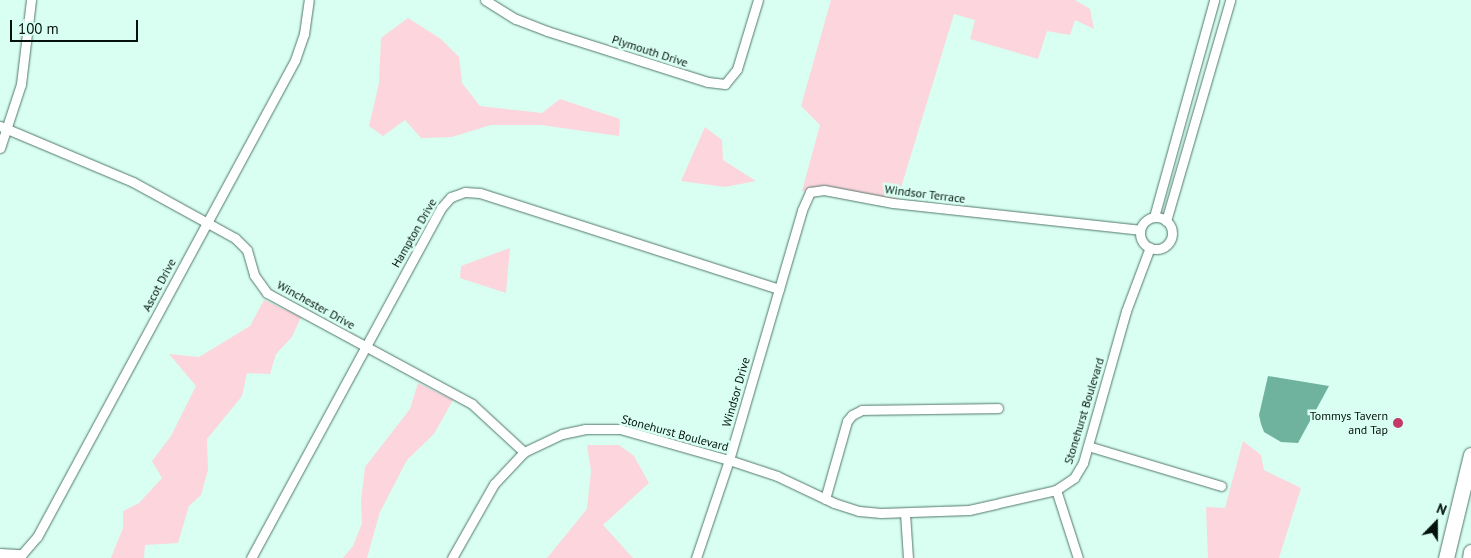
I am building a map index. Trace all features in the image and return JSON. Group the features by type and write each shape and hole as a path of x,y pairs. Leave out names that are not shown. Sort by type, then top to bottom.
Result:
{"highway":[{"path":"1446,558 1471,455"},
{"path":"1470,558 1471,552"}],"street":[{"path":"0,148 4,128 21,84 31,0"},
{"name":"Ascot Drive","path":"0,553 22,554 37,537 300,51 309,0"},
{"name":"Plymouth Drive","path":"485,0 496,3 547,31 708,82 725,84 737,69 758,0"},
{"path":"1154,217 1214,0"},
{"path":"1166,221 1230,0"},
{"name":"Winchester Drive","path":"4,128 133,182 207,222 242,244 257,282 267,293 472,404 524,452"},
{"name":"Windsor Terrace","path":"779,289 805,201 816,190 956,211 1140,230"},
{"name":"Hampton Drive","path":"251,558 441,208 451,197 465,192 480,193 779,289"},
{"path":"1154,217 1166,221 1171,230 1169,241 1161,248 1150,248 1141,238 1140,230 1145,221 1154,217"},
{"name":"Stonehurst Boulevard","path":"452,558 494,484 524,452 562,434 612,428 729,460 777,476 825,499 858,510 905,513 988,507 1056,490 1080,470 1126,311 1150,248"},
{"name":"Windsor Drive","path":"696,558 729,460 779,289"},
{"path":"825,499 847,421 852,415 862,410 998,408"},
{"path":"1088,446 1221,486"},
{"path":"1056,490 1078,558"},
{"path":"905,513 908,558"}],"shaded area":[{"path":"831,0 1075,0 1090,9 1094,29 1075,20 1070,35 1047,31 1038,59 970,39 975,20 954,14 896,204 802,191 820,125 801,106"},
{"path":"408,18 441,39 459,57 462,83 480,106 542,113 560,99 620,119 619,136 541,125 491,125 452,137 421,138 405,120 383,136 369,126 379,83 381,38"},
{"path":"705,127 722,140 723,160 756,181 725,187 681,181"},
{"path":"510,248 506,293 460,278 461,266"},
{"path":"264,300 301,317 292,337 276,354 270,374 247,373 242,396 207,439 208,470 201,495 189,506 178,543 145,545 144,558 111,558 123,528 123,511 139,503 162,478 152,461 171,436 196,386 169,354 199,357 250,326"},
{"path":"1268,376 1329,386 1298,443 1281,442 1264,432 1259,415"},
{"path":"418,383 453,400 434,434 407,460 380,512 367,558 343,558 353,546 362,523 361,501 365,467 410,409"},
{"path":"1243,441 1261,455 1264,470 1301,488 1279,558 1208,558 1206,507 1225,508"},
{"path":"587,445 619,445 634,456 649,483 603,525 633,558 547,558 587,509 591,471"}],"place":[{"name":"Tommys Tavern and Tap","path":"1398,423"}]}
